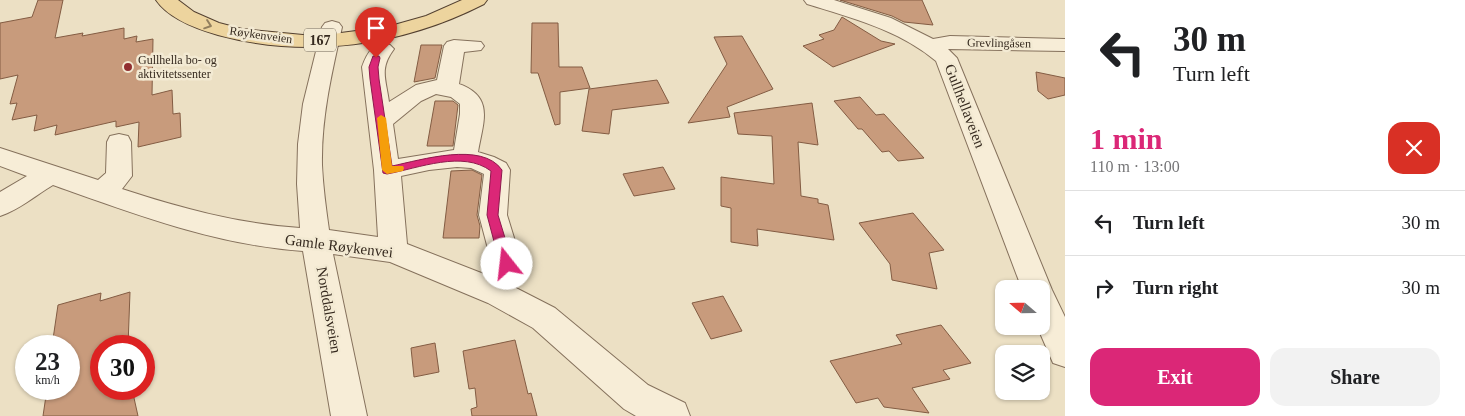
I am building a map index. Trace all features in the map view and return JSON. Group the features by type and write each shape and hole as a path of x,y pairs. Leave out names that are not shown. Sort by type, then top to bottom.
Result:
{"main road":[{"name":"Røykenveien","path":"166,0 189,17 227,31 277,39 330,33 386,34 417,26 477,0"},
{"name":"Røykenveien","path":"199,1 228,14 258,22 306,27 330,33 366,23 400,17 448,0"}],"street":[{"name":"Gullhellaveien","path":"814,0 890,26 933,45 946,58 1033,280"},
{"name":"Norddalsveien","path":"330,33 322,68 311,137 310,183 316,240 349,416"},
{"name":"Grevlingåsen","path":"933,45 950,42 1065,45"},
{"path":"448,87 454,46 474,46"},
{"path":"383,49 376,58 373,67 382,121 393,251"},
{"path":"382,121 412,95 431,88 448,87 460,91 470,101 472,114 466,157"},
{"path":"102,192 119,176 119,142"},
{"name":"Gamle Røykenvei","path":"0,156 154,210 240,233 316,240 393,251 499,294 544,318 636,398 672,416"},
{"path":"387,170 448,158 466,157 486,162 497,170 493,215 507,264 499,294"},
{"path":"0,206 26,188 51,175"},
{"path":"1050,319 1065,352"}],"building":[{"name":"Gullhella bo- og aktivitetssenter","path":"38,0 63,0 55,38 83,33 82,36 124,28 124,39 137,36 136,42 153,39 152,95 172,90 173,114 180,113 181,137 138,147 139,122 116,127 116,121 55,135 57,125 34,131 37,115 12,120 17,103 10,104 18,75 0,79 0,23 32,17"},
{"path":"840,0 922,0 933,25 904,22 892,16"},
{"path":"842,17 881,41 895,44 833,67 803,46 824,39 819,35 834,30"},
{"path":"532,23 558,23 559,67 582,67 590,88 560,92 560,124 555,125 538,73 531,73"},
{"path":"742,36 773,89 727,107 730,117 688,123 727,64 714,37"},
{"path":"421,45 442,45 435,78 414,82"},
{"path":"1036,72 1065,78 1065,95 1048,99 1038,91"},
{"path":"657,80 669,103 612,110 609,134 582,131 589,89"},
{"path":"860,97 876,115 884,114 924,158 898,161 889,151 882,152 862,129 858,129 834,101"},
{"path":"435,101 453,101 458,105 453,146 427,146"},
{"path":"812,103 818,145 798,142 801,196 818,199 818,203 828,205 834,240 757,229 758,246 731,242 731,208 721,206 721,177 774,184 772,136 738,134 734,113"},
{"path":"663,167 675,189 634,196 623,174"},
{"path":"472,170 482,175 477,215 480,226 479,238 443,238 451,171"},
{"path":"913,213 944,250 929,253 937,289 892,280 890,264 859,223"},
{"path":"130,292 128,335 90,335 90,400 134,400 138,416 43,416 45,400 80,400 80,335 54,335 58,305 101,293 100,301"},
{"path":"723,296 742,331 711,339 692,303"},
{"path":"941,325 971,363 943,370 950,379 912,388 929,413 884,407 878,398 856,403 830,361 902,344 896,335"},
{"path":"515,340 528,394 531,393 537,416 472,416 471,409 477,407 475,388 469,389 463,351"},
{"path":"435,343 439,372 414,377 411,348"}],"slow traffic":[{"path":"381,118 387,170 399,168"}],"place":[{"name":"Gullhella bo- og aktivitetssenter","path":"128,67"}],"route":[{"path":"376,58 373,67 374,79 382,121 387,170 448,158 466,157 486,162 497,170 493,215 507,264"}]}
